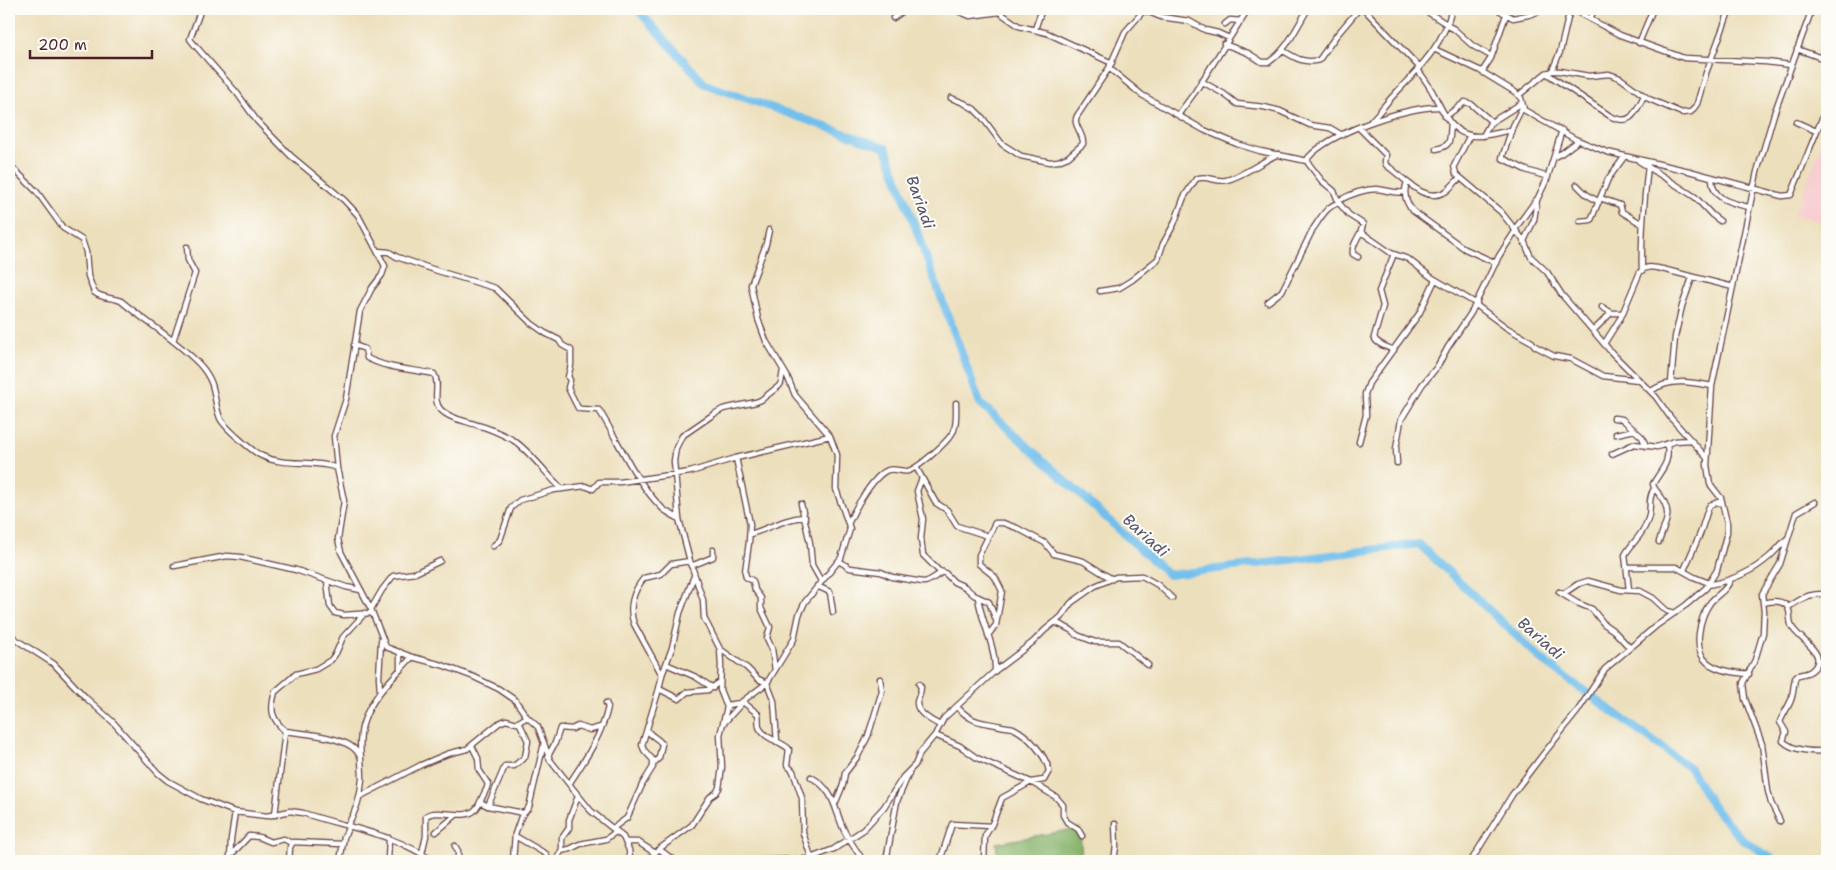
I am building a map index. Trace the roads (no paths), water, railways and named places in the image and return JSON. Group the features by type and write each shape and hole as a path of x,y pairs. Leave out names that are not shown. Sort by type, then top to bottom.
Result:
{"street":[{"path":"200,9 190,39 237,93 258,121 291,156 344,200 358,215 385,266 384,271 360,311 346,399 334,436 337,468 344,506 339,545 372,611 386,647 412,658 448,667 489,683 515,700 538,727 548,756 578,796 597,816 615,829 626,842 630,850 630,861"},
{"path":"893,18 906,9"},
{"path":"953,9 970,16 999,12 1019,26 1047,33 1112,63"},
{"path":"1035,29 1042,9"},
{"path":"950,98 974,109 1007,149 1026,158 1050,162 1058,161 1068,157 1083,144 1084,140 1075,119 1112,63 1125,32 1145,9 1161,17 1189,21 1205,30 1229,38"},
{"path":"1178,115 1248,9"},
{"path":"1224,44 1265,62 1274,58 1282,50 1308,9"},
{"path":"1282,50 1295,59 1305,61 1319,60 1359,9"},
{"path":"1364,9 1419,69 1445,117 1451,124 1470,135 1483,136 1511,130"},
{"path":"1423,9 1454,29 1473,46 1491,56"},
{"path":"1369,123 1419,69 1434,49 1448,26 1452,9"},
{"path":"1496,9 1513,18 1546,9"},
{"path":"1552,71 1560,52 1571,9 1607,29 1639,43 1684,58 1791,65"},
{"path":"1590,18 1595,9"},
{"path":"1639,43 1653,9"},
{"path":"1519,95 1546,73 1552,71 1589,76 1614,75 1644,96 1682,113 1691,112 1697,104 1730,9"},
{"path":"1471,861 1523,779 1578,712 1605,669 1709,584 1718,570 1727,532 1727,523 1722,501 1710,484 1707,458 1712,386 1753,188 1774,114 1812,9"},
{"path":"1818,9 1827,12"},
{"path":"1482,72 1491,56 1506,15"},
{"path":"1225,24 1230,20 1241,21"},
{"path":"1434,49 1482,72 1519,95 1525,112 1562,130 1578,141 1607,152 1712,177 1772,194 1790,196 1827,106"},
{"path":"1797,49 1827,60"},
{"path":"1109,68 1142,95 1204,130 1230,142 1260,151 1307,161 1315,173 1334,191 1338,202 1349,215 1362,223 1363,228 1352,249 1353,254 1358,258"},
{"path":"1546,73 1610,116 1621,121 1633,115 1644,96"},
{"path":"1201,82 1224,94 1237,104 1280,111 1310,125 1330,128 1342,136"},
{"path":"1445,117 1465,102 1471,104 1492,122"},
{"path":"1483,136 1485,129 1492,122 1522,105"},
{"path":"1522,105 1511,130 1502,159 1548,177"},
{"path":"1307,161 1320,146 1369,123 1422,108 1440,107"},
{"path":"1796,122 1816,131"},
{"path":"1436,148 1444,148 1447,145 1451,124"},
{"path":"1359,128 1386,155 1386,164 1420,191 1429,195 1437,195 1448,190 1460,178"},
{"path":"1397,463 1396,449 1401,420 1422,385 1437,367 1476,305 1505,245 1538,197 1548,177 1562,130"},
{"path":"1470,135 1454,166 1454,170 1460,178 1501,212 1524,241 1531,257 1547,272 1562,295 1604,344 1651,391 1690,440 1707,458"},
{"path":"1554,157 1578,141"},
{"path":"1100,291 1119,288 1158,259 1184,197 1196,179 1205,177 1214,180 1228,180 1278,154"},
{"path":"1580,221 1591,220 1608,179 1625,156"},
{"path":"1638,159 1695,197 1720,221"},
{"path":"9,166 37,192 63,228 82,240 86,252 91,288 95,294 121,302 173,341 203,368 213,384 221,421 226,428 254,452 273,460 322,464 337,468"},
{"path":"1604,344 1623,313 1642,270 1642,224 1648,166"},
{"path":"1712,177 1712,188 1719,196 1727,202 1749,207"},
{"path":"1407,182 1405,192 1407,205 1413,211 1465,249 1496,263"},
{"path":"1577,185 1586,194 1620,205 1622,212 1642,224"},
{"path":"1268,302 1282,291 1313,229 1330,206 1350,195 1376,189 1391,193 1405,192"},
{"path":"1524,241 1534,220 1538,197"},
{"path":"1632,218 1644,214"},
{"path":"769,230 766,244 751,284 761,329 795,395 830,436 836,455 836,489 841,506 849,522"},
{"path":"1361,232 1388,251 1408,259 1435,280 1476,305 1507,328 1532,342 1535,346 1554,356 1572,359 1603,376 1640,380"},
{"path":"173,341 195,273 188,260 187,247"},
{"path":"378,251 389,252 397,257 438,271 495,288 530,323 559,340 562,345 570,349 571,365 568,388 571,397 580,409 599,410 640,479 662,508 679,519"},
{"path":"1394,254 1379,291 1382,306 1374,337 1374,340 1394,350"},
{"path":"1642,270 1651,267 1733,287"},
{"path":"1670,383 1675,337 1682,306 1692,278"},
{"path":"1359,442 1366,415 1366,389 1376,371 1394,350 1419,314 1435,280"},
{"path":"1602,308 1611,312 1623,313"},
{"path":"1593,331 1611,312"},
{"path":"354,345 364,349 367,358 374,361 397,368 434,374 436,377 436,397 439,409 450,416 480,426 512,440 528,452 562,489"},
{"path":"647,861 657,851 692,825 710,797 719,788 722,767 720,735 727,710 727,705 720,690 722,665 720,649 704,618 703,600 690,564 679,519 674,461 676,448 682,436 723,409 758,401 781,383 782,370"},
{"path":"1651,391 1661,385 1679,382 1712,386"},
{"path":"722,725 743,702 767,683 775,670 795,637 801,608 839,561 849,534 849,522 860,499 884,473 890,470 906,471 916,467 953,432 956,402"},
{"path":"1614,418 1622,419 1635,430 1642,437 1646,446"},
{"path":"1616,434 1635,430"},
{"path":"493,546 500,540 508,514 514,503 528,497 585,486 593,490 599,482 620,482 675,475 736,458 830,436"},
{"path":"1612,454 1634,444 1657,447 1674,441 1690,440"},
{"path":"1628,590 1625,555 1641,536 1649,517 1649,498 1654,488 1653,484 1667,461 1669,454 1667,444"},
{"path":"736,458 745,497 750,534 745,572 746,577 753,581 755,590 761,598 761,608 770,627 768,638 772,649 775,670"},
{"path":"916,467 936,503 947,510 957,526 988,536"},
{"path":"922,478 917,491 923,519 922,550 927,559 939,571 978,597 989,602 996,622"},
{"path":"1654,488 1661,496 1668,514 1659,542"},
{"path":"1684,570 1710,505 1722,501"},
{"path":"1780,821 1771,803 1762,744 1744,693 1743,682 1756,660 1764,618 1762,594 1764,589 1780,564 1796,513 1815,502"},
{"path":"801,504 810,544 812,565 821,582"},
{"path":"750,534 769,529 781,521 805,518"},
{"path":"988,635 996,626 1002,589 995,577 980,565 978,561 988,536 996,523 1003,523 1045,543 1054,554 1083,561 1112,579"},
{"path":"1627,567 1672,566 1684,570 1694,578 1709,584 1730,580 1768,558 1789,537"},
{"path":"662,675 631,615 631,605 637,589 644,578 661,574 671,564 690,564 713,557 713,550"},
{"path":"174,566 227,556 240,557 288,568 327,582 361,590"},
{"path":"327,582 330,606 335,613 344,615 365,613 372,611 382,590 393,576 415,573 440,561"},
{"path":"839,561 850,568 881,572 892,577 923,582 929,581 943,572"},
{"path":"654,763 642,747 680,613 694,575"},
{"path":"743,861 808,859 834,849 863,830 875,818 903,777 915,765 920,753 935,735 944,718 995,671 1034,642 1044,630 1061,617 1071,603 1095,586 1112,579 1142,576 1158,585 1172,598"},
{"path":"1730,580 1726,590 1710,603 1703,616 1700,623 1701,647 1707,662 1716,668 1749,674"},
{"path":"1629,648 1618,635 1604,624 1592,609 1577,603 1561,593 1586,581 1640,591 1657,601 1663,608 1675,613"},
{"path":"817,586 830,592 833,612"},
{"path":"1788,607 1804,596 1827,594"},
{"path":"978,597 995,671"},
{"path":"1763,603 1784,603 1788,607 1792,626 1813,647 1817,654 1817,662 1810,672 1800,674 1795,678 1792,697 1780,722 1786,732 1783,741 1799,749 1827,751"},
{"path":"360,758 354,746 341,741 285,732 272,716 275,692 296,674 316,669 331,660 343,637 365,613"},
{"path":"1055,622 1077,635 1095,642 1119,642 1148,665"},
{"path":"9,632 15,639 54,664 86,698 113,722 158,773 168,781 201,799 235,812 257,815 275,815 290,811 303,812 389,838 422,853 432,861"},
{"path":"9,649 15,639"},
{"path":"380,692 379,677 382,639"},
{"path":"720,649 747,668 758,680 767,683"},
{"path":"400,652 400,670"},
{"path":"340,861 342,844 359,797 362,778 360,758 363,722 380,692 412,658"},
{"path":"666,664 696,677 713,688"},
{"path":"835,804 844,785 845,773 858,756 868,736 882,691 880,679"},
{"path":"659,689 679,699 687,692 704,691 713,688 720,682"},
{"path":"767,683 774,701 777,742"},
{"path":"919,684 921,694 917,702 918,708 924,715 940,725"},
{"path":"727,705 743,702"},
{"path":"743,702 758,714 760,728 789,749 788,765 793,771 802,798 808,859"},
{"path":"569,784 588,755 601,727 608,707 606,703"},
{"path":"957,707 967,717 980,723 1012,728 1041,752 1049,773 1044,780 1031,782 1002,798 985,836 984,861"},
{"path":"359,797 420,765 472,746 499,723 506,720 519,722 528,717"},
{"path":"488,806 505,766 514,766 525,758 528,741 519,722"},
{"path":"548,756 560,728 572,729 578,726 590,730 601,727"},
{"path":"562,850 606,839 631,812 654,763 659,758 662,744 646,729"},
{"path":"275,815 285,732"},
{"path":"935,735 960,746 977,758 1031,782 1056,797 1062,802 1064,818 1067,822 1078,828 1082,836"},
{"path":"513,861 515,836 524,813 529,807 544,741"},
{"path":"422,853 426,836 426,816 432,813 456,815 472,812 480,802 488,784 479,769 478,758 472,746"},
{"path":"886,861 897,801 909,772"},
{"path":"812,777 824,786 835,804 843,829 864,861"},
{"path":"556,861 562,850 562,838 569,828 569,820 578,796"},
{"path":"480,802 488,806 524,813"},
{"path":"230,859 235,812"},
{"path":"436,832 456,815"},
{"path":"1114,861 1116,846 1115,824"},
{"path":"940,861 948,841 951,825 991,826"},
{"path":"230,859 247,837 250,836 272,842 284,839 291,843 342,844"},
{"path":"515,836 546,854 549,861"},
{"path":"388,861 389,838"},
{"path":"626,842 638,842 675,861"},
{"path":"289,861 291,843"},
{"path":"455,846 458,851 458,861"}],"waterway":[{"name":"Bariadi","path":"637,9 705,84 886,148 980,403 1169,575 1419,544 1542,660 1690,768 1711,804 1743,840 1776,861"},
{"path":"1775,861 1799,859 1803,861"}]}
